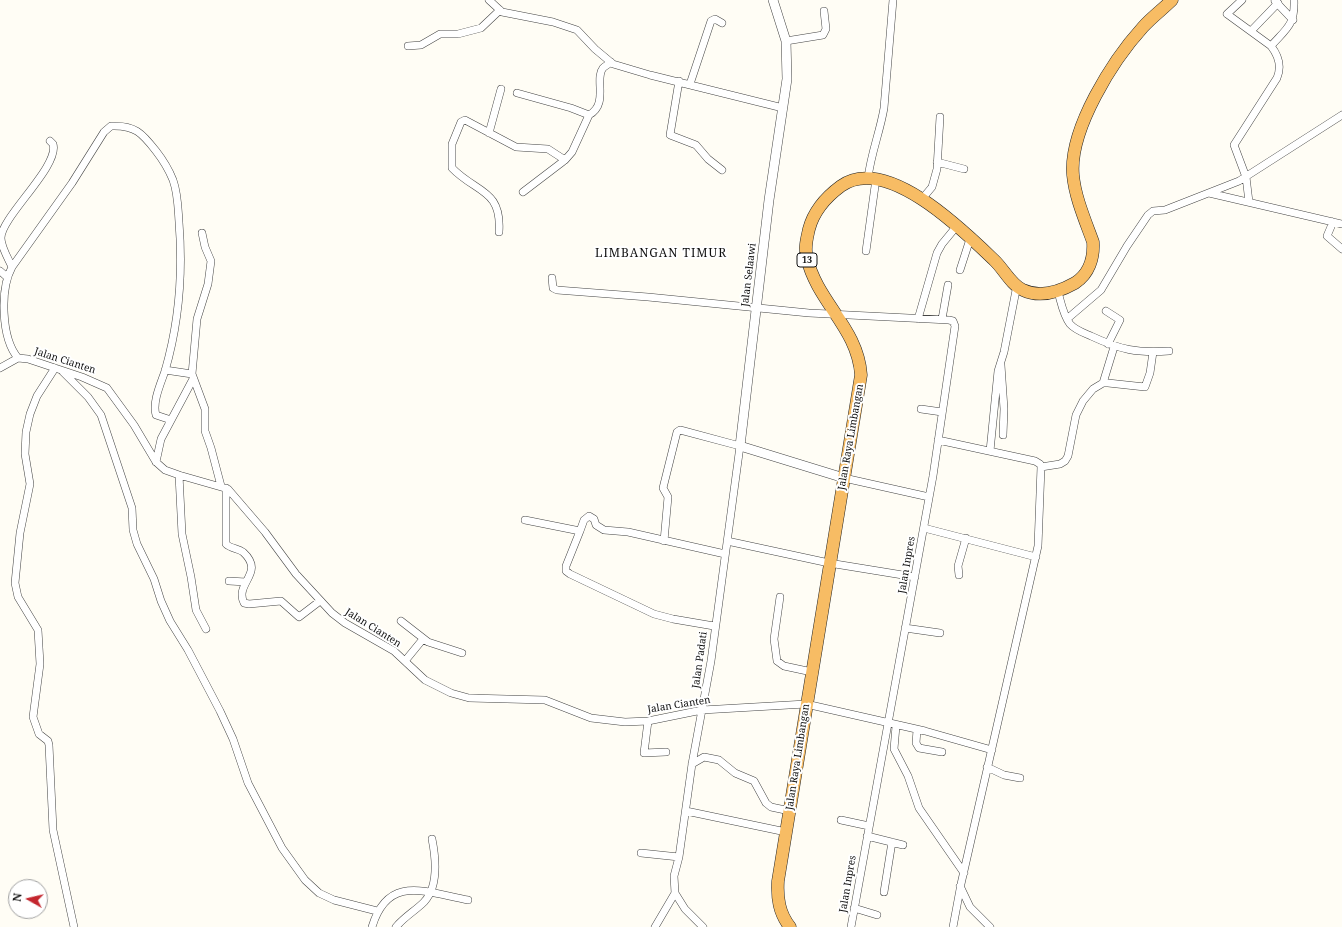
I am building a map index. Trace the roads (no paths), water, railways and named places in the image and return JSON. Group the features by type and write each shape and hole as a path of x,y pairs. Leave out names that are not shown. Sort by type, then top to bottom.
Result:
{"highway":[{"name":"Jalan Raya Limbangan","path":"790,927 781,912 778,891 779,870 790,811 806,704 861,375 860,360 857,349 823,295 807,258 807,238 815,212 832,192 846,182 872,178 899,185 922,199 956,227 994,260 1017,285 1025,291 1033,293 1058,292 1079,281 1087,270 1093,257 1093,242 1074,185 1074,151 1080,130 1104,81 1121,54 1144,26 1172,0"}],"street":[{"path":"489,0 500,10 553,22 577,30 611,62 650,75 783,108"},
{"name":"Jalan Selaawi","path":"740,446 769,200 788,64 786,42 773,0"},
{"path":"866,251 872,178 870,158 882,124 893,0"},
{"path":"1242,0 1227,14 1271,46 1278,60 1278,75 1234,144 1246,177 1249,202"},
{"path":"1271,46 1293,20 1294,0"},
{"path":"1251,31 1276,2 1293,20"},
{"path":"408,46 421,44 440,34 463,33 481,28 500,10"},
{"path":"786,42 823,35 826,29 824,11"},
{"path":"690,84 711,21 715,19 722,24"},
{"path":"523,192 565,160 572,152 589,116 595,110 601,94 601,73 603,68 611,62"},
{"path":"679,81 670,135 696,145 708,159 722,170"},
{"path":"489,133 501,89"},
{"path":"517,93 565,106 589,116"},
{"path":"1067,319 1101,290 1127,246 1148,215 1153,211 1165,210 1246,177 1273,158 1342,115"},
{"path":"922,199 932,188 937,162 940,117"},
{"path":"499,232 500,215 494,202 454,170 451,165 452,144 461,122 465,120 520,148 548,149 565,160"},
{"path":"0,368 18,358 11,348 8,338 5,295 7,277 12,267 72,183 104,132 111,126 135,129 141,132 168,169 173,180 178,202 181,279 165,370 155,413 156,415 170,420"},
{"path":"12,267 3,244 2,232 36,183 53,152 53,144 50,141"},
{"path":"937,162 964,169"},
{"path":"1209,193 1342,224"},
{"path":"1333,222 1327,236 1342,249"},
{"path":"918,319 939,247 956,227"},
{"path":"156,462 159,445 192,376 197,319 208,284 212,261 205,247 202,233"},
{"path":"960,270 970,239"},
{"path":"0,270 7,277"},
{"path":"552,278 553,288 557,290 641,296 837,315 918,319 942,319 948,285"},
{"path":"990,451 994,394 1017,285"},
{"path":"1058,292 1067,319 1074,328 1111,346 1130,351 1169,351"},
{"path":"1103,383 1111,346 1120,320 1106,310"},
{"name":"Jalan Inpres","path":"851,927 924,528 938,440 955,326 953,321 942,319"},
{"path":"1041,467 1060,464 1065,461 1068,456 1076,415 1093,389 1103,383 1146,387 1153,352"},
{"name":"Jalan Cianten","path":"18,358 58,369 98,383 107,388 134,425 156,462 165,470 223,487 233,494 296,574 320,601 345,623 394,651 425,680 460,696 545,700 603,721 625,722 648,721 702,710 806,704 833,709 992,750"},
{"path":"1001,362 1004,410 1003,435"},
{"path":"0,372 8,363"},
{"path":"74,927 53,830 49,745 48,741 39,734 33,717 40,664 40,639 35,623 22,605 15,588 20,533 30,484 25,454 26,432 30,414 37,396 58,369 88,397 101,415 132,508 133,530 137,544 154,578 161,601 170,622 188,650 220,711 233,739 248,783 282,848 306,880 319,893 334,900 377,911"},
{"path":"165,370 192,376"},
{"path":"192,376 203,403 205,430 223,487 227,512 225,541 230,548 243,552 250,563 251,576 246,582 242,597 244,603 281,601 299,617 320,601"},
{"path":"921,408 942,412"},
{"path":"664,541 668,497 663,488 676,435 680,430 740,446 844,478 929,497"},
{"path":"938,440 1035,461 1040,464 1041,467 1040,532 1036,556 987,768 953,927"},
{"name":"Jalan Padati","path":"675,893 674,876 679,857 692,764 702,710 740,446"},
{"path":"179,475 182,534 191,576 196,610 206,629"},
{"path":"714,626 663,617 570,574 566,571 566,566 584,520 589,516 594,519 596,525 604,530 628,532 725,554"},
{"path":"525,520 580,531"},
{"path":"924,528 1036,556"},
{"path":"959,575 958,566 966,538"},
{"path":"727,541 829,563 915,577"},
{"path":"229,581 246,582"},
{"path":"780,596 774,640 775,656 777,661 784,666 812,672"},
{"path":"401,621 424,639 462,654"},
{"path":"905,628 940,633"},
{"path":"405,661 424,639"},
{"path":"648,721 644,753 666,752"},
{"path":"896,726 894,749 908,776 920,808 964,874"},
{"path":"917,730 916,743 919,748 942,752"},
{"path":"692,764 704,758 719,760 736,772 754,781 766,803 771,807 790,811"},
{"path":"987,768 1004,775 1020,778"},
{"path":"686,811 786,832"},
{"path":"841,820 869,826"},
{"path":"867,836 903,845"},
{"path":"396,927 424,902 430,893 436,868 432,839"},
{"path":"884,892 892,842"},
{"path":"641,853 679,857"},
{"path":"961,885 970,907 990,927"},
{"path":"372,927 381,904 394,894 408,891 430,893 468,900"},
{"path":"655,927 675,893 685,909 703,927"},
{"path":"854,908 877,915"}],"district":[{"name":"LIMBANGAN TIMUR","path":"661,254"}]}
